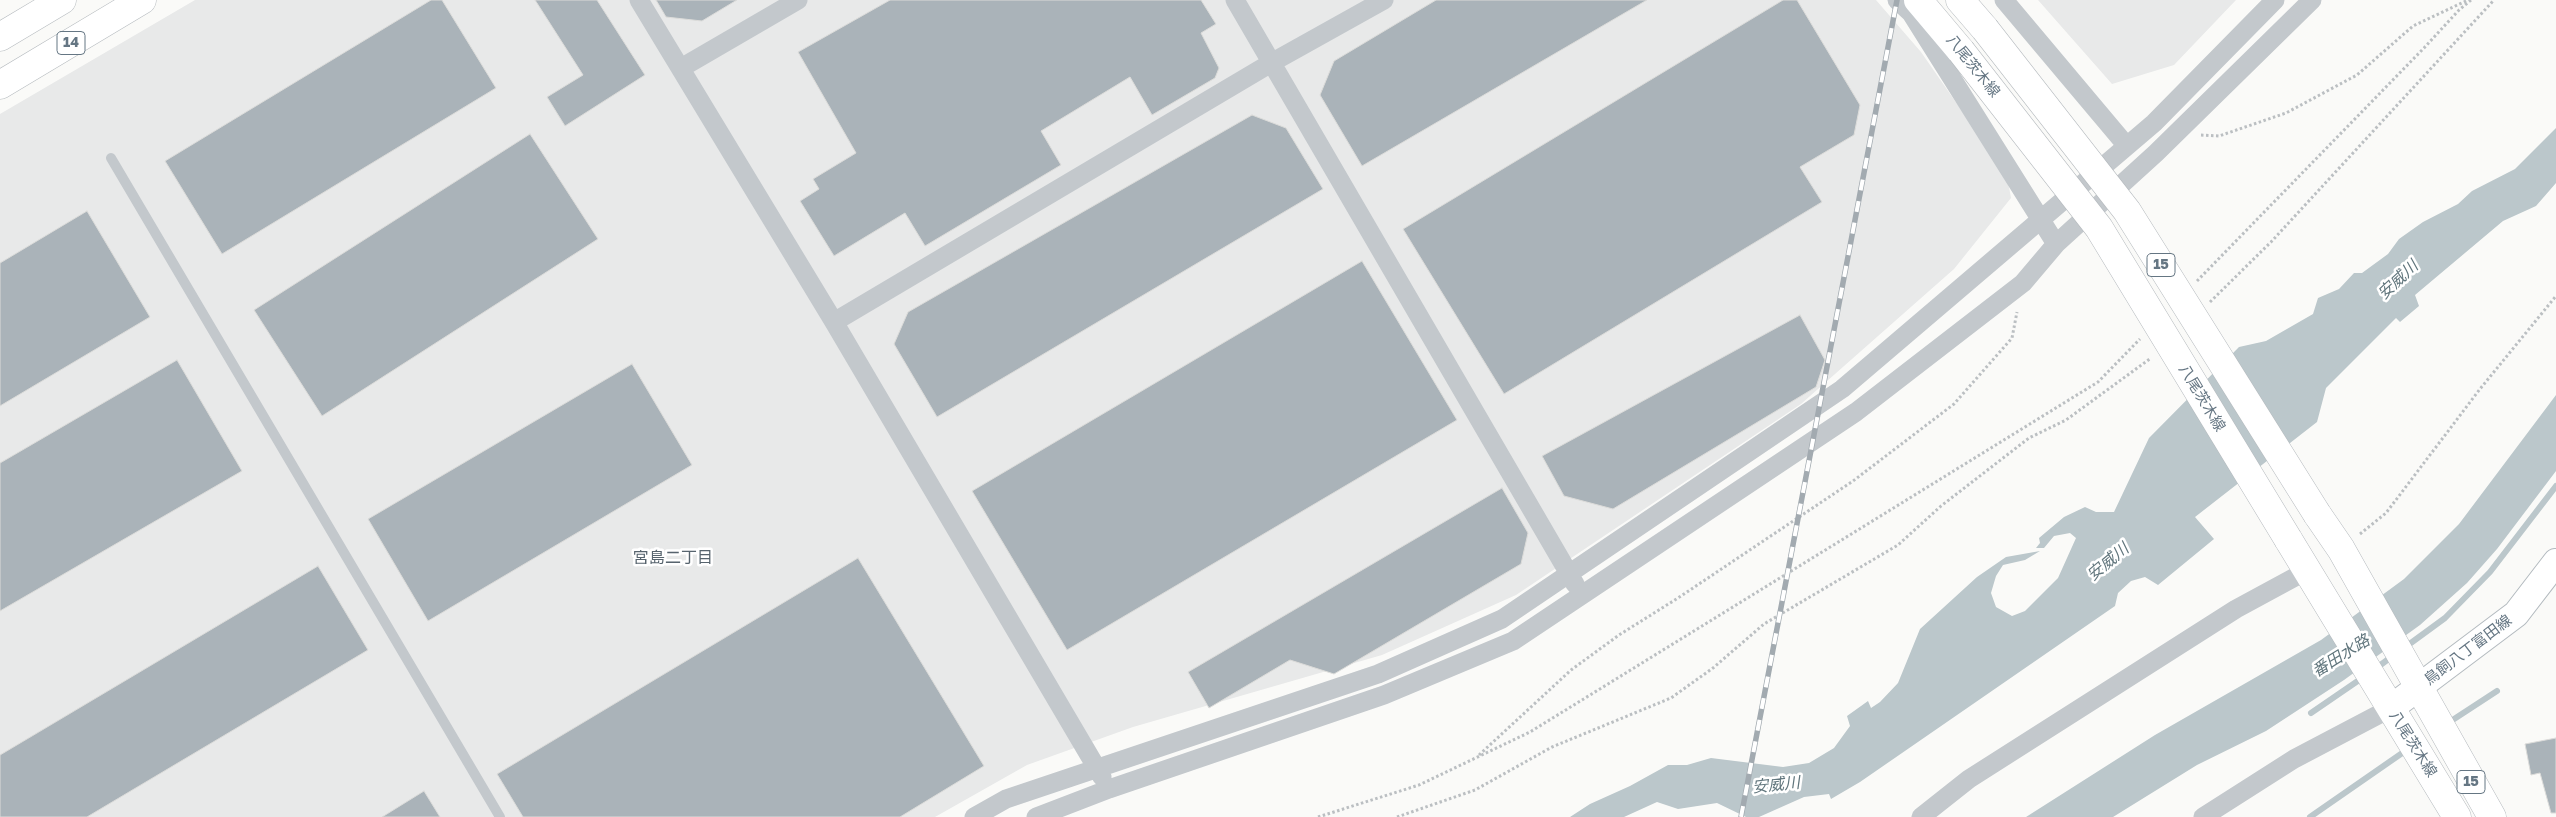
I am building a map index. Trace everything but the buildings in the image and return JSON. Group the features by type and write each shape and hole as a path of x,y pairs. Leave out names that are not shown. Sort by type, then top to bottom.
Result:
{"main road":[{"path":"0,37 62,0"},
{"name":"14","path":"0,85 142,0"},
{"name":"八尾茨木線","path":"1918,0 1961,51 2099,228 2457,817"},
{"name":"八尾茨木線","path":"1960,0 1985,29 2127,211 2317,514 2341,549 2492,817"},
{"name":"鳥飼八丁富田線","path":"2391,709 2516,614 2556,562"}],"street":[{"path":"639,0 834,322 1109,789"},
{"path":"681,68 798,0"},
{"path":"1234,0 1581,594"},
{"path":"834,322 1271,63 1384,0"},
{"path":"1897,0 1911,13 2056,244"},
{"path":"2004,0 2126,144"},
{"path":"974,817 1006,799 1378,674 1502,619 1570,575 1842,389 2154,122 2275,0"},
{"path":"1036,817 1109,789 1384,696 1513,641 1856,412 2023,283 2056,244 2175,134 2312,0"},
{"path":"1921,817 1969,779 2236,609 2308,570"},
{"path":"2203,817 2294,759 2391,709"}],"lane":[{"path":"111,158 500,817"}],"path":[{"path":"2175,134 2219,136 2286,113 2357,75 2413,26 2470,0"},
{"path":"2195,283 2470,0"},
{"path":"2208,304 2271,242 2494,0"},
{"path":"1474,759 1571,670 1619,635 1678,598 1853,481 1954,404 2012,338 2023,283"},
{"path":"2341,549 2386,513 2480,389 2556,296"},
{"path":"1318,817 1419,785 1539,727 2098,382 2147,332"},
{"path":"1397,817 1475,790 1552,747 1671,698 1713,668 1764,624 1898,545 1941,506 2030,438 2066,420 2144,366 2158,352"}],"shaded area":[{"path":"195,0 1876,0 1921,52 2007,176 2011,198 1954,269 1801,404 1516,595 1382,655 1133,727 1027,765 935,817 0,817 0,114"},
{"path":"2038,0 2236,0 2174,65 2112,84"}],"water":[{"name":"安威川","path":"2556,128 2556,183 2536,206 2503,221 2415,295 2419,306 2400,322 2396,318 2326,388 2317,422 2195,517 2214,539 2158,585 2145,577 2131,581 2118,593 2115,606 1860,782 1831,799 1829,794 1804,797 1759,817 1746,817 1717,803 1678,809 1657,802 1624,817 1570,817 1590,804 1630,786 1668,765 1687,765 1711,758 1783,767 1809,763 1834,748 1850,726 1847,716 1868,701 1871,708 1880,702 1898,683 1920,629 1977,577 2006,557 2040,551 2025,560 2003,565 1996,576 1991,593 1996,607 2012,616 2025,611 2058,578 2076,538 2070,533 2054,536 2044,548 2036,548 2040,543 2039,538 2064,517 2085,507 2096,512 2114,512 2149,438 2239,347 2266,341 2313,314 2318,298 2339,289 2354,273 2362,273 2388,254 2399,239 2423,222 2458,204 2472,191 2515,169"},
{"name":"番田水路","path":"2556,395 2556,471 2497,549 2467,583 2420,625 2344,680 2266,731 2197,765 2113,817 2026,817 2155,735 2321,640 2404,579 2459,524"}],"waterway":[{"path":"2404,648 2445,618 2490,572 2556,486"},
{"path":"2375,669 2394,655"},
{"path":"2311,713 2365,676"},
{"path":"2448,723 2497,691"},
{"path":"2310,817 2408,749"}],"railway":[{"path":"1741,817 1897,0"}],"district":[{"name":"宮島二丁目","path":"673,558"}]}
